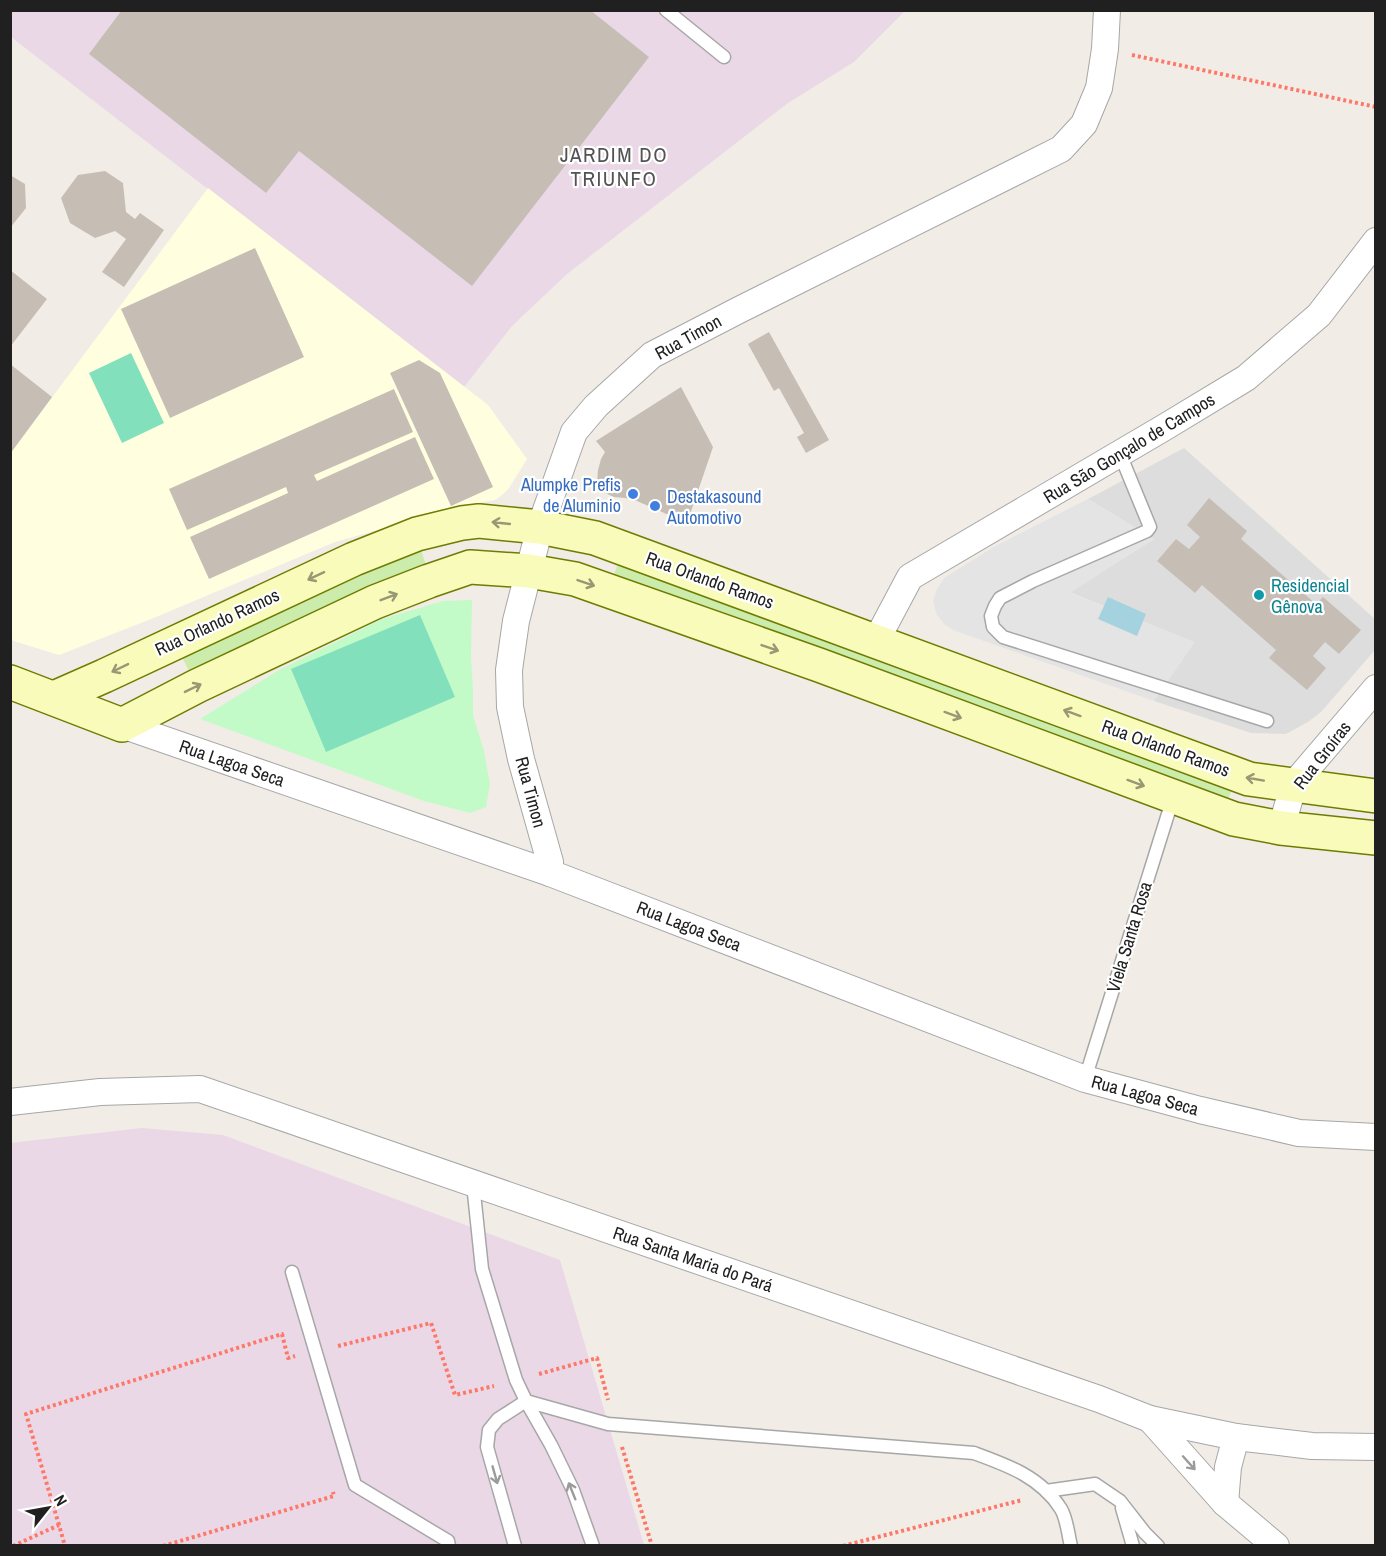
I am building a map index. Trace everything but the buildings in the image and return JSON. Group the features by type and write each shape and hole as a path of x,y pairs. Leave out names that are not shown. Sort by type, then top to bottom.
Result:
{"street":[{"name":"Rua Timon","path":"550,873 550,862 521,759 510,707 509,670 512,642 540,527 574,432 596,406 652,355 1061,149 1084,124 1099,88 1105,49 1107,10"},
{"name":"Rua São Gonçalo de Campos","path":"876,641 910,577 1246,378 1319,315 1376,241"},
{"name":"Rua Orlando Ramos","path":"54,698 354,559 417,534 479,521 540,527 595,538 1249,779 1376,796"},
{"path":"122,725 189,690 375,602 429,581 470,567 529,571 576,579 819,665 1234,819 1281,828 1376,837"},
{"name":"Rua Lagoa Seca","path":"10,682 122,725 550,873 1085,1079 1200,1110 1299,1132 1376,1137"},
{"name":"Rua Groíras","path":"1281,828 1294,784 1376,688"},
{"name":"Rua Santa Maria do Pará","path":"10,1102 100,1092 200,1089 1099,1399 1150,1419 1236,1437 1312,1446 1376,1447"},
{"path":"1150,1419 1225,1503 1276,1545"},
{"path":"1225,1503 1228,1467 1236,1437"}],"lane":[{"path":"666,10 724,57"},
{"path":"1120,454 1150,527 1147,531 1000,598 991,616 993,627 1003,637 1267,721"},
{"name":"Viela Santa Rosa","path":"1085,1079 1174,796"},
{"path":"473,1184 482,1269 516,1380 573,1490 593,1545"},
{"path":"292,1272 355,1485 448,1541 449,1545"},
{"path":"515,1545 487,1447 489,1430 498,1419 526,1401 615,1425 975,1453 1006,1464 1029,1476 1046,1491 1062,1510 1071,1545"},
{"path":"1046,1491 1095,1484 1120,1501 1145,1533 1158,1545"},
{"path":"1120,1501 1133,1545"}],"path":[{"path":"1105,49 1376,107"},
{"path":"163,1545 334,1496 324,1465 346,1459"},
{"path":"843,1545 1026,1499 1046,1491"},
{"path":"13,1545 59,1525 65,1545"}],"shaded area":[{"path":"10,11 905,11 854,62 788,103 567,274 512,326 464,387 11,37"},
{"path":"208,188 488,405 527,459 509,488 495,500 467,505 335,542 59,655 14,641 11,638 10,454"},
{"path":"1184,448 1375,619 1375,650 1321,712 1286,734 1251,733 1154,701 1194,642 1069,592 1154,539 1088,499"},
{"path":"1088,499 1154,539 1070,593 1195,642 1154,701 953,630 937,615 933,601 944,578 997,545"},
{"path":"142,1128 223,1135 560,1260 644,1545 11,1545 10,1143"}],"green space":[{"path":"131,353 164,423 122,443 89,373"},
{"path":"420,546 427,569 191,675 180,653"},
{"path":"619,559 1233,786 1226,806 613,579"},
{"path":"472,600 473,715 484,751 490,784 486,807 470,813 424,801 200,719 279,670 382,619 443,601"},
{"path":"420,615 455,697 326,752 291,669"}],"water":[{"path":"1108,597 1146,614 1137,636 1098,619"}],"place":[{"name":"Alumpke Prefis de Aluminio","path":"633,494"},
{"name":"Destakasound Automotivo","path":"655,506"},
{"name":"Residencial Gênova","path":"1259,595"}],"district":[{"name":"JARDIM DO TRIUNFO","path":"614,166"}]}
